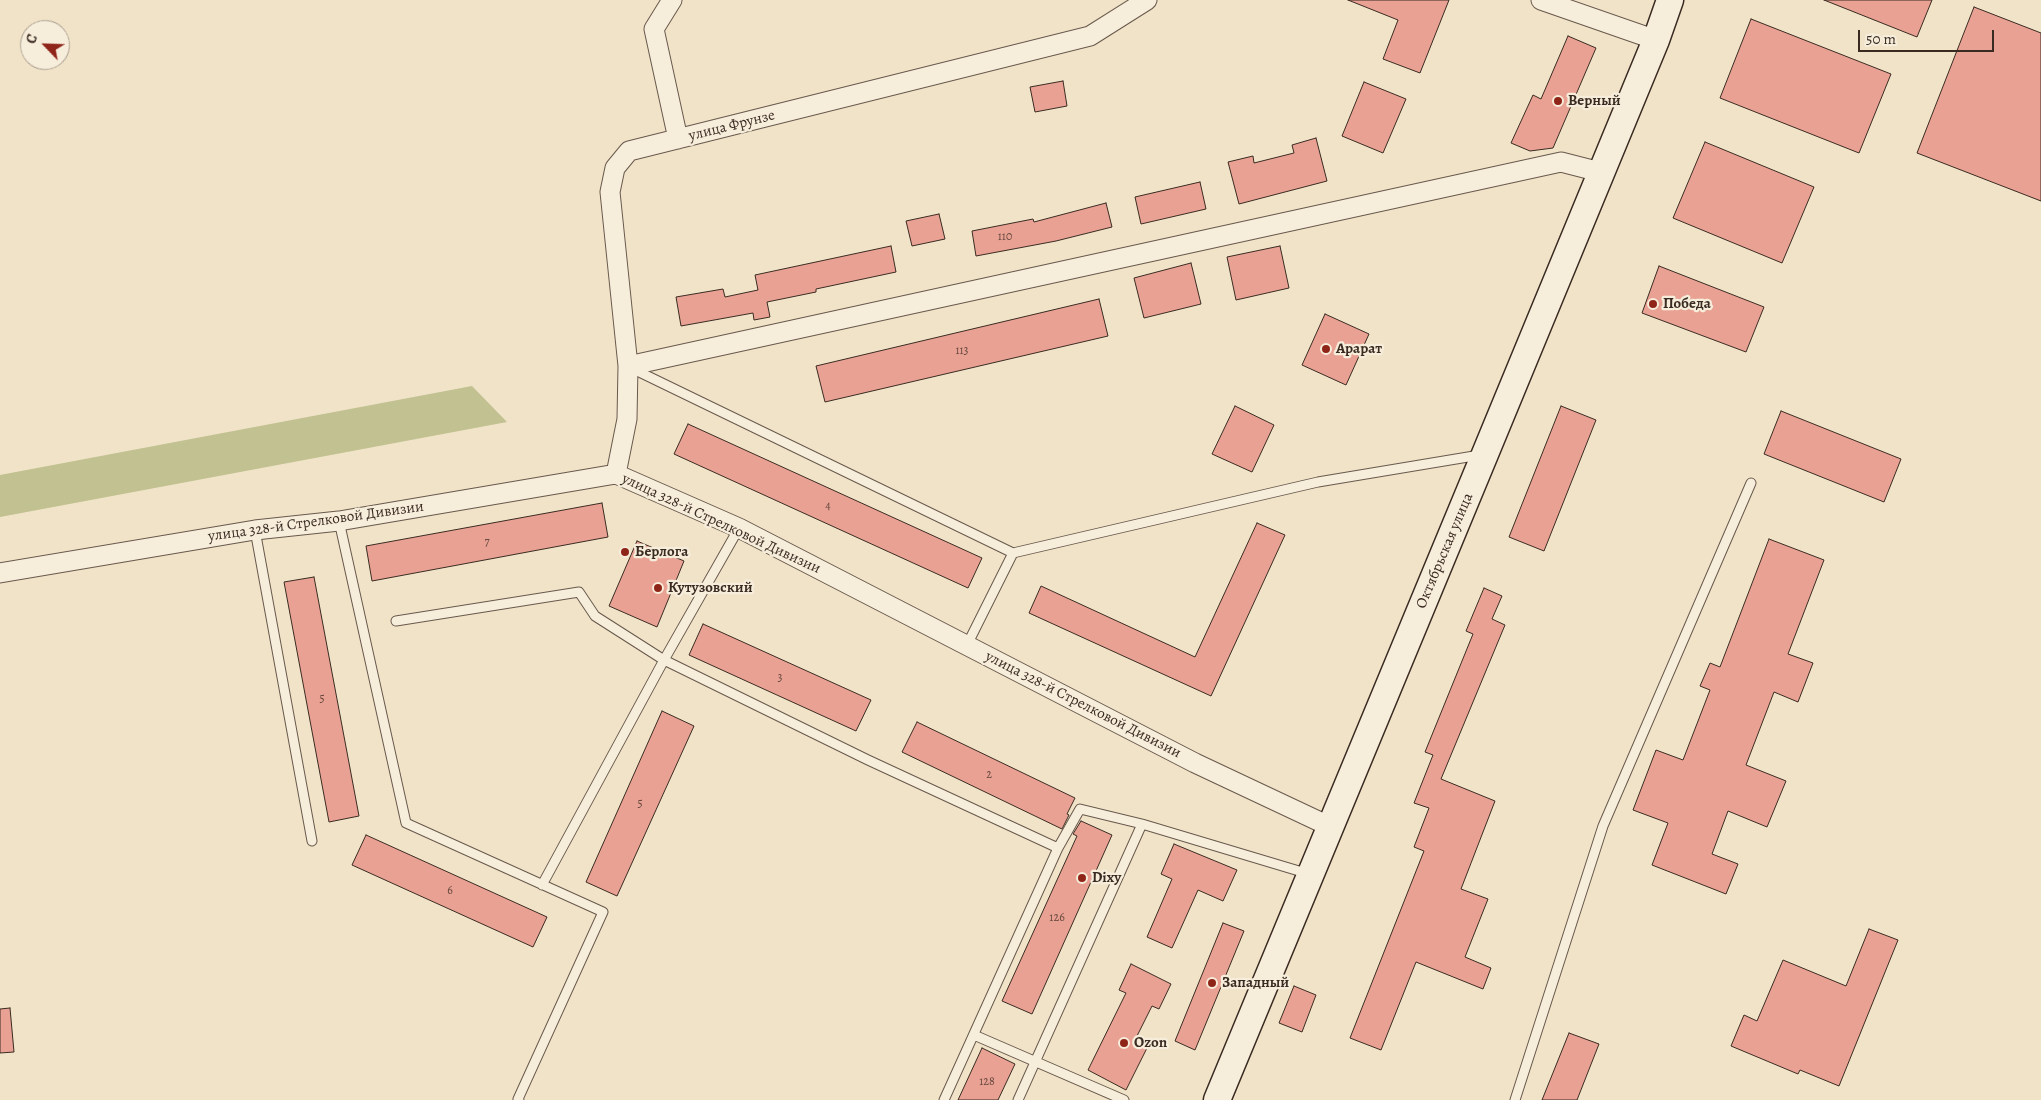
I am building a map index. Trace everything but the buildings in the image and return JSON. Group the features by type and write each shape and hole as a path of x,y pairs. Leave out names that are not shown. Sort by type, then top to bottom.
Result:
{"main road":[{"name":"Октябрьская улица","path":"1217,1100 1656,40 1670,0"}],"street":[{"path":"672,0 654,29 678,139"},
{"name":"улица Фрунзе","path":"616,474 626,419 628,366 610,192 615,168 629,151 1090,36 1147,0"},
{"path":"1541,0 1656,40"},
{"path":"628,366 1561,162 1600,172"},
{"name":"улица 328-й Стрелковой Дивизии","path":"0,573 255,530 339,522 616,474 739,528 1196,763 1331,827"}],"lane":[{"path":"628,366 1013,553 1318,482 1485,454"},
{"path":"1515,1100 1603,826 1751,483"},
{"path":"339,522 406,824 603,912 519,1100"},
{"path":"542,885 664,660 739,528"},
{"path":"255,530 312,841"},
{"path":"967,645 1013,553"},
{"path":"396,621 579,592 595,616 664,660 868,760 1058,848"},
{"path":"944,1100 1058,848 1080,809 1142,824 1311,874"},
{"path":"1018,1100 1142,824"},
{"path":"974,1035 1124,1100"}],"green space":[{"path":"472,386 507,422 0,517 0,475"}],"place":[{"name":"Верный","path":"1558,101"},
{"name":"Победа","path":"1653,304"},
{"name":"Арарат","path":"1326,349"},
{"name":"Берлога","path":"625,552"},
{"name":"Кутузовский","path":"658,588"},
{"name":"Dixy","path":"1082,878"},
{"name":"Западный","path":"1212,983"},
{"name":"Ozon","path":"1124,1043"}]}
